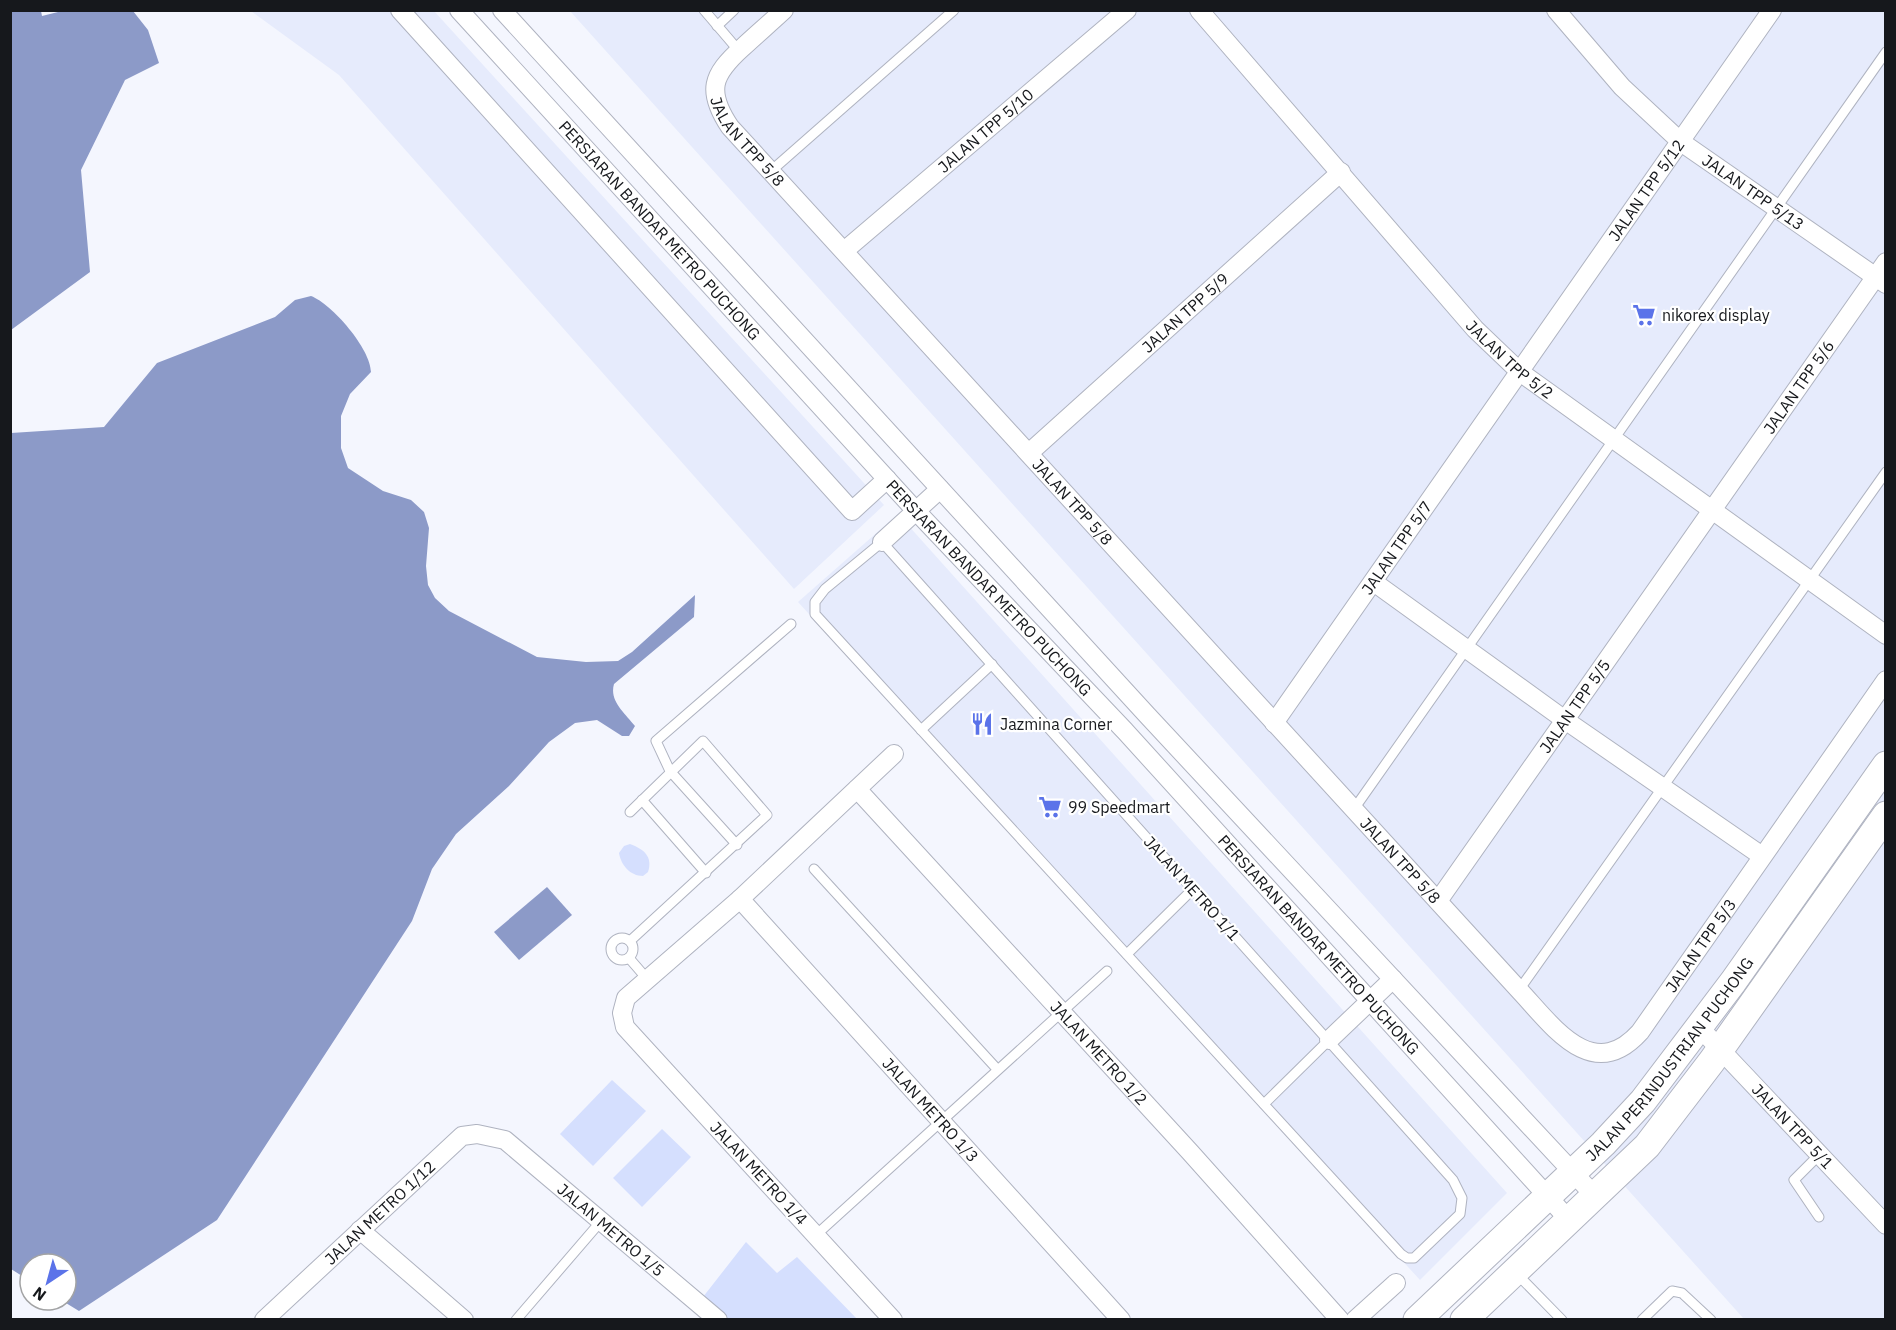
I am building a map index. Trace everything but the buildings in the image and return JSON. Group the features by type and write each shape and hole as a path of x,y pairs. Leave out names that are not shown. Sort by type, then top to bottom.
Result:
{"street":[{"path":"400,10 852,511 887,479"},
{"name":"PERSIARAN BANDAR METRO PUCHONG","path":"459,10 916,511 1125,731 1569,1220"},
{"name":"PERSIARAN BANDAR METRO PUCHONG","path":"502,10 940,489 1594,1196"},
{"name":"JALAN TPP 5/8","path":"784,10 722,66 715,81 715,95 720,112 730,127 1476,941"},
{"name":"JALAN TPP 5/10","path":"844,251 1127,10"},
{"name":"JALAN TPP 5/2","path":"1199,10 1475,329 1520,372 1613,441 1886,634"},
{"name":"JALAN TPP 5/13","path":"1556,10 1622,87 1681,142 1775,207 1882,274"},
{"name":"JALAN TPP 5/12","path":"1520,372 1772,10"},
{"name":"JALAN TPP 5/9","path":"1029,453 1341,172"},
{"name":"JALAN TPP 5/6","path":"1712,511 1882,274"},
{"name":"JALAN TPP 5/7","path":"1274,723 1375,583 1520,372"},
{"path":"882,542 940,489"},
{"name":"JALAN TPP 5/5","path":"1438,901 1712,511"},
{"path":"1375,583 1662,789 1762,856"},
{"name":"JALAN TPP 5/3","path":"1476,941 1565,1039 1590,1052 1618,1049 1630,1042 1640,1032 1886,680"},
{"path":"648,980 740,899 894,754"},
{"name":"JALAN PERINDUSTRIAN PUCHONG","path":"1417,1320 1547,1195 1567,1167 1603,1144 1643,1101 1700,1028 1886,765"},
{"name":"JALAN METRO 1/2","path":"857,789 1340,1320"},
{"name":"JALAN PERINDUSTRIAN PUCHONG","path":"1464,1320 1647,1146 1720,1050 1883,824"},
{"name":"JALAN METRO 1/3","path":"740,899 1121,1320"},
{"path":"1329,1040 1393,979"},
{"name":"JALAN METRO 1/4","path":"648,980 626,998 622,1013 625,1027 893,1320"},
{"name":"JALAN TPP 5/1","path":"1700,1028 1886,1225"},
{"name":"JALAN METRO 1/12","path":"264,1320 462,1136 477,1134 505,1140"},
{"name":"JALAN METRO 1/5","path":"505,1140 718,1320"},
{"path":"360,1230 464,1320"},
{"path":"1355,1320 1396,1283"}],"lane":[{"path":"704,10 739,51"},
{"path":"717,26 734,10"},
{"path":"771,171 954,10"},
{"path":"1354,809 1886,52"},
{"path":"1519,990 1886,472"},
{"path":"882,542 825,589 815,602 815,614 1264,1104 1329,1040"},
{"name":"JALAN METRO 1/1","path":"882,542 1453,1180 1462,1198 1460,1214 1414,1258 1407,1258 1264,1104"},
{"path":"737,845 670,771 656,741 660,734 791,624"},
{"path":"921,730 992,664"},
{"path":"630,812 703,741 709,744 767,815 630,941"},
{"path":"642,800 706,873"},
{"path":"814,869 997,1069"},
{"path":"1127,954 1193,889"},
{"path":"626,938 630,941 633,951 629,958 616,959 611,950 615,940 626,938"},
{"path":"629,958 648,980"},
{"path":"816,1235 1107,971"},
{"path":"1819,1155 1794,1180 1819,1217"},
{"path":"516,1320 602,1220"},
{"path":"1515,1271 1562,1320"},
{"path":"1642,1320 1672,1291 1682,1293 1711,1320"}],"shaded area":[{"path":"11,11 41,11 42,16 62,11 133,11 148,30 159,63 125,80 81,170 90,272 11,330"},
{"path":"251,11 434,11 884,505 794,589 339,75"},
{"path":"570,11 1885,11 1885,1319 1744,1319"},
{"path":"311,296 320,301 349,328 365,352 371,372 350,394 341,416 341,448 348,468 383,491 411,500 424,512 429,528 426,566 428,585 435,598 449,611 537,657 586,662 618,661 632,652 695,595 694,617 614,684 616,701 635,726 629,736 622,736 597,720 575,723 549,742 509,786 456,834 432,869 412,921 217,1220 79,1311 78,1252 18,1252 18,1273 11,1269 11,433 104,427 157,363 275,317 295,300"},
{"path":"898,514 1507,1193 1420,1280 798,602"},
{"path":"630,844 643,851 648,858 648,872 643,876 630,872 622,862 619,853 624,846"},
{"path":"547,887 572,915 519,960 494,932"},
{"path":"612,1080 646,1111 593,1166 560,1134"},
{"path":"662,1129 691,1157 642,1207 613,1178"},
{"path":"746,1242 777,1273 797,1257 857,1319 729,1319 703,1297"}],"place":[{"name":"nikorex display","path":"1644,315"},
{"name":"Jazmina Corner","path":"982,724"},
{"name":"99 Speedmart","path":"1050,807"}]}
